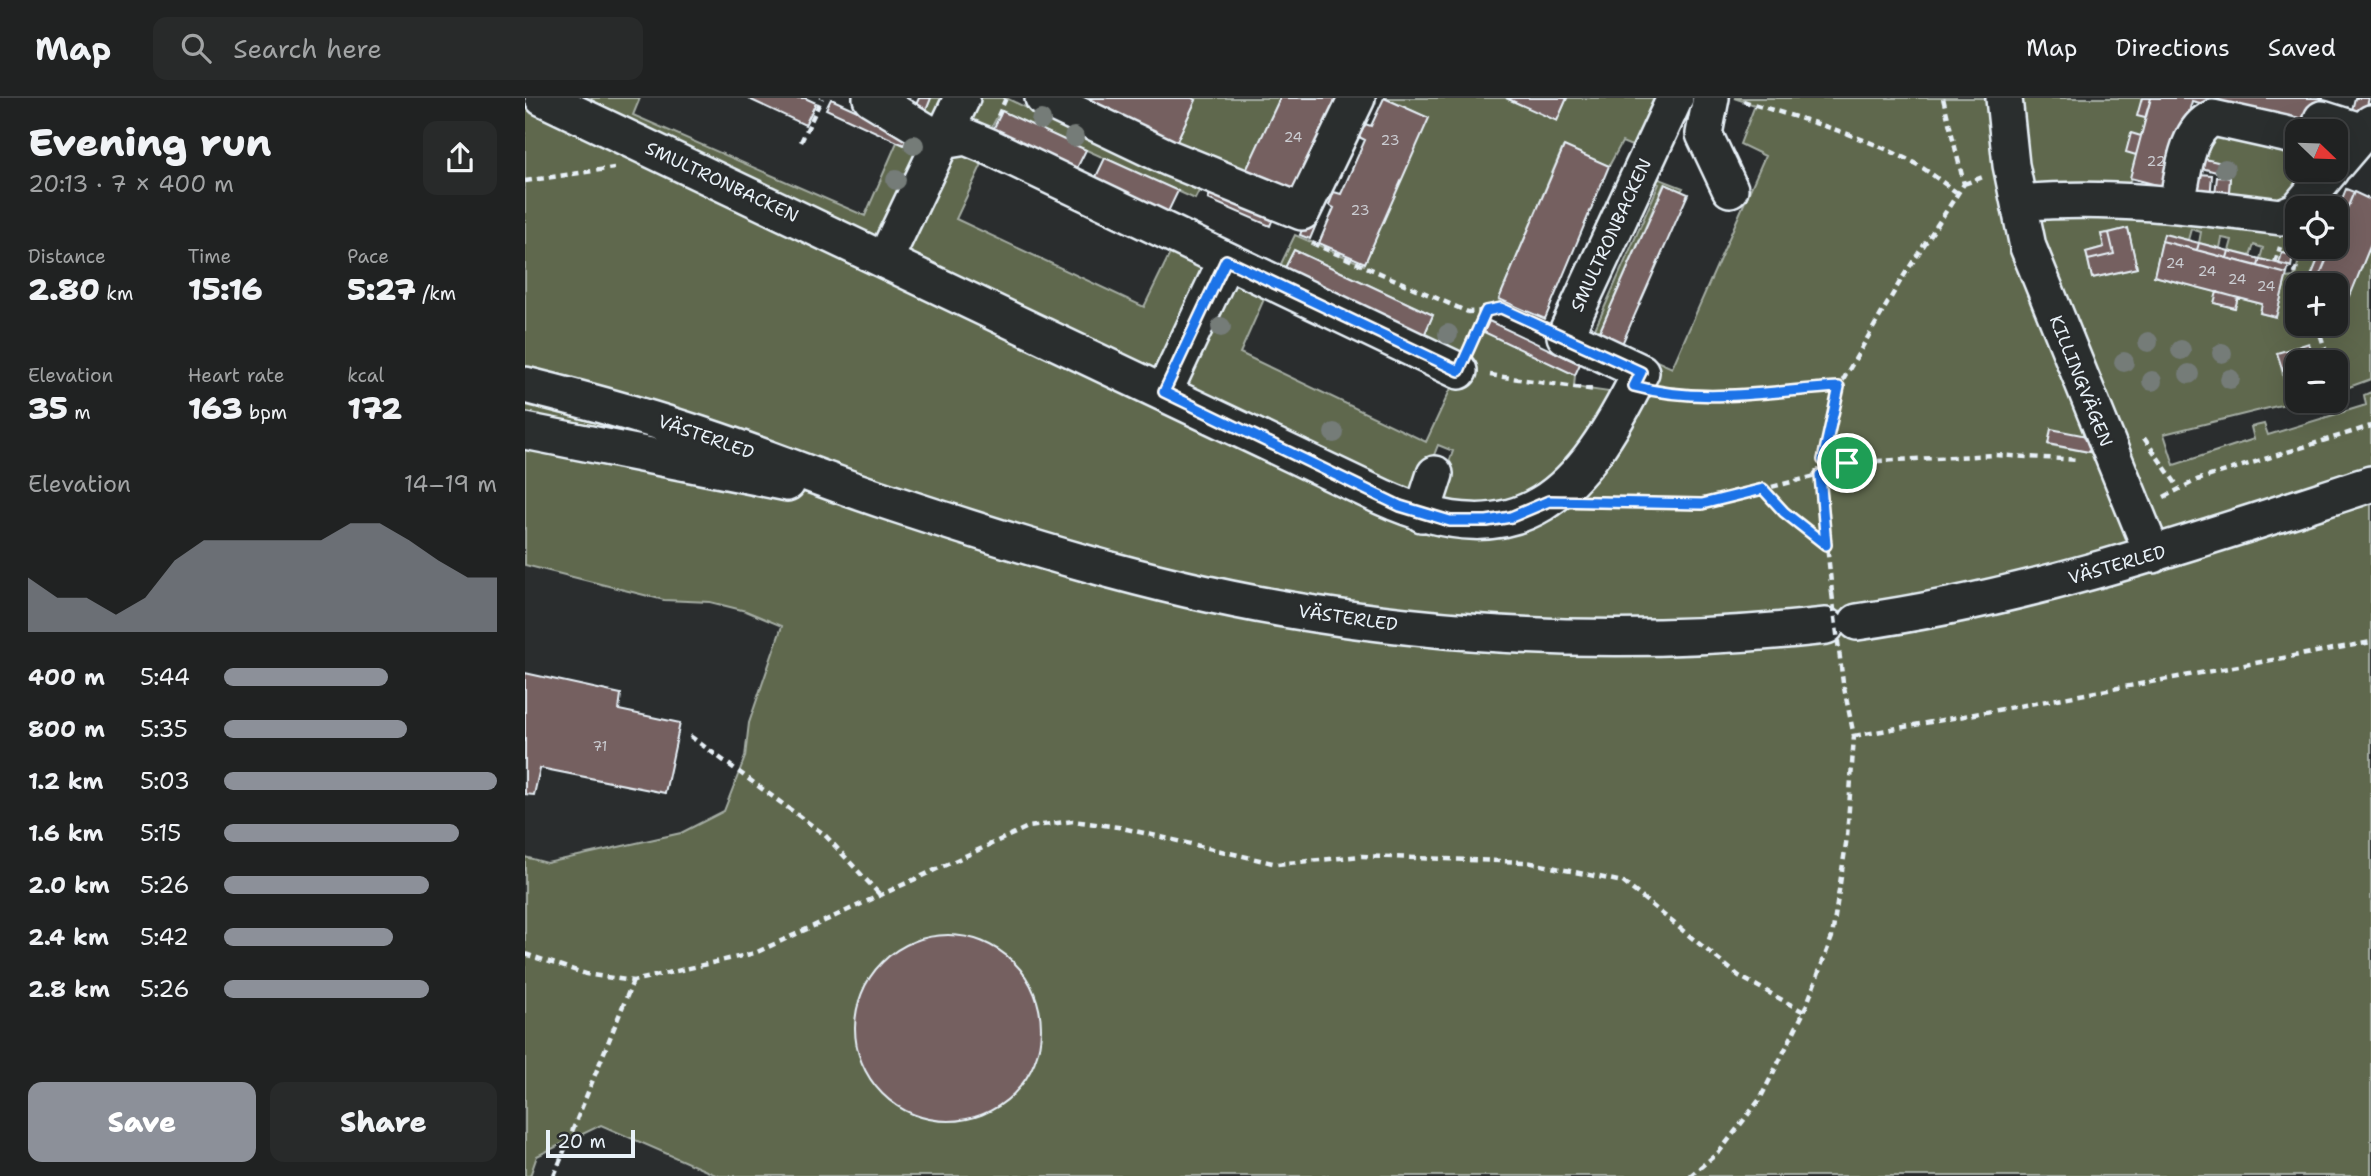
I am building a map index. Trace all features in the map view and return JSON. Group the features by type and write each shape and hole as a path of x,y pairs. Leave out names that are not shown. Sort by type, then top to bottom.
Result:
{"street":[{"path":"870,98 942,141 966,137 990,147 1459,371"},
{"path":"885,259 962,98"},
{"path":"1043,98 1169,158 1302,212 1357,98"},
{"name":"SMULTRONBACKEN","path":"1565,336 1675,98"},
{"name":"KILLINGVÄGEN","path":"2004,98 2011,165 2028,247 2153,555"},
{"path":"1728,99 1704,134 1730,189"},
{"name":"SMULTRONBACKEN","path":"554,100 666,156 1422,514 1450,521 1487,521 1511,517 1549,501 1584,469 1604,441 1632,391"},
{"path":"2177,204 2192,144 2205,121 2213,118 2285,132"},
{"path":"2019,203 2049,200 2177,204 2281,217 2285,215"},
{"path":"1164,392 1226,260"},
{"path":"1565,336 1641,372 1632,391"},
{"name":"VÄSTERLED","path":"525,385 671,425 883,500 1116,570 1307,613 1463,633 1596,639 1685,638 1838,614 1913,614 2018,592 2153,555 2371,484"},
{"name":"VÄSTERLED","path":"525,431 883,500"},
{"path":"1422,514 1435,474"}],"path":[{"path":"801,142 822,98"},
{"path":"1690,1176 1720,1151 1760,1099 1804,1012 1832,937 1847,836 1854,736 1843,683 1838,614 1826,545 1820,475 1839,387 1964,184 1943,98"},
{"path":"1728,99 1839,132 1916,164 1957,192"},
{"path":"525,181 615,168 666,156"},
{"path":"1302,212 1295,235 1468,312 1501,308 1565,336"},
{"path":"2275,263 2280,247 2285,248"},
{"path":"1486,311 1459,371 1701,398 1839,387"},
{"path":"2136,513 2197,480 2371,426"},
{"path":"2144,438 2179,488"},
{"path":"1823,460 1847,463 1994,455 2115,462"},
{"path":"1549,501 1702,504 1820,475 1847,463"},
{"path":"1763,489 1784,512 1826,545"},
{"path":"1854,736 2371,642"},
{"path":"690,736 825,835 881,896"},
{"path":"525,954 586,974 633,981 755,953 1028,827 1073,821 1118,827 1277,864 1362,856 1527,862 1623,882 1739,976 1804,1012"},
{"path":"554,1176 633,981"}],"green space":[{"path":"525,98 640,98 633,115 865,216 897,142 904,145 908,134 921,123 931,98 1006,98 1199,191 1195,199 1000,111 983,144 990,147 956,219 1144,307 1178,237 1272,281 1240,353 1426,442 1459,371 1417,351 1433,315 1294,250 1283,272 1278,270 1295,235 1364,265 1428,118 1384,98 1506,98 1557,120 1567,98 1675,98 1649,153 1622,142 1609,166 1563,147 1499,299 1501,308 1486,311 1478,328 1575,375 1574,387 1629,395 1648,357 1672,368 1765,156 1740,144 1755,105 1734,98 2151,98 2125,201 2228,203 2230,179 2219,177 2220,173 2188,155 2195,136 2285,137 2285,182 2332,182 2332,194 2338,196 2285,196 2285,254 2282,253 2279,264 2260,259 2263,248 2254,245 2250,256 2229,251 2232,240 2222,238 2220,248 2199,243 2201,232 2191,229 2188,240 2164,234 2154,276 2217,292 2215,303 2234,308 2238,298 2262,304 2260,313 2276,317 2285,282 2285,336 2348,336 2348,294 2350,295 2371,244 2371,379 2348,387 2348,350 2311,350 2309,344 2285,350 2278,353 2285,385 2285,404 2164,434 2174,465 2254,439 2251,427 2264,424 2268,435 2340,413 2348,413 2348,411 2366,405 2364,395 2371,392 2371,1176 718,1176 601,1125 537,1156 530,1176 525,1176 525,857 547,863 681,833 724,811 745,757 749,723 782,626 746,611 710,602 664,600 525,565","holes":["2128,229 2137,268 2092,278 2086,252 2104,247 2101,234","2051,429 2111,456 2049,445","1438,445 1453,451 1437,495 1421,488"]},
{"path":"1192,98 1280,98 1243,177 1169,158 1196,100"},
{"path":"1649,175 1683,188 1681,191 1664,184 1596,340 1591,338 1659,184 1646,178"},
{"path":"2299,259 2318,259 2312,273 2295,273"}],"building":[{"path":"747,98 805,98 816,103 805,125"},
{"path":"919,98 931,98 921,123 910,118"},
{"path":"1074,98 1192,98 1196,100 1175,145"},
{"path":"1280,98 1342,98 1294,200 1243,177"},
{"path":"1384,98 1429,118 1365,263 1319,243 1334,208 1329,205 1334,192 1341,194 1365,140 1359,137 1365,124 1371,126"},
{"path":"1506,98 1567,98 1557,121"},
{"path":"2142,98 2151,98 2145,118 2137,116"},
{"path":"2151,98 2323,98 2317,119 2285,119 2285,124 2192,101 2169,188 2130,178"},
{"path":"2355,98 2369,98 2363,121 2350,118"},
{"path":"831,99 908,134 904,145 826,109"},
{"path":"1002,111 1086,150 1075,172 991,134"},
{"path":"2131,133 2141,136 2136,155 2126,152"},
{"path":"1564,146 1609,166 1545,319 1499,299"},
{"path":"2196,157 2222,163 2220,173 2194,166"},
{"path":"1105,158 1178,191 1166,216 1093,183"},
{"path":"2198,174 2212,175 2210,200 2196,199"},
{"path":"2217,177 2230,178 2228,203 2214,202"},
{"path":"1665,184 1688,194 1619,351 1596,340"},
{"path":"1212,189 1274,216 1270,226 1208,199"},
{"path":"2346,189 2354,192 2348,206 2348,196 2343,196"},
{"path":"2354,192 2371,200 2371,244 2350,296 2348,273 2321,273 2327,259 2348,259 2348,206"},
{"path":"1307,216 1318,220 1310,239 1300,235"},
{"path":"2128,228 2137,268 2092,278 2088,260 2114,254 2109,233"},
{"path":"2109,233 2114,254 2088,260 2086,252 2104,247 2101,234"},
{"path":"2164,234 2199,243 2197,250 2162,241"},
{"path":"2162,241 2285,273 2285,282 2276,317 2260,313 2262,304 2154,276"},
{"path":"2199,243 2229,251 2227,258 2197,250"},
{"path":"1294,250 1433,315 1423,338 1283,272"},
{"path":"2229,251 2260,259 2258,266 2227,258"},
{"path":"2282,253 2285,254 2285,259 2292,259 2291,267 2279,264"},
{"path":"2260,259 2289,266 2285,273 2258,266"},
{"path":"2318,259 2326,259 2321,273 2312,273"},
{"path":"2217,292 2238,298 2235,308 2214,303"},
{"path":"1489,321 1580,364 1575,375 1484,332"},
{"path":"2309,343 2311,350 2301,350 2300,346"},
{"path":"2285,351 2285,370 2283,371 2277,353"},
{"path":"2051,429 2092,437 2089,452 2048,444"},
{"path":"525,673 621,694 619,710 680,723 665,793 540,768 534,795 525,794"},
{"path":"948,935 966,936 984,942 1000,950 1014,962 1026,976 1034,992 1040,1010 1040,1046 1034,1064 1026,1080 1014,1094 1000,1106 984,1114 966,1120 948,1121 930,1120 912,1114 896,1106 882,1094 870,1080 862,1064 856,1046 855,1028 856,1010 862,992 870,976 882,962 896,950 912,942 930,936"}],"route":[{"path":"1226,260 1459,371 1486,311 1501,308 1641,372 1634,386 1660,393 1701,398 1839,387 1823,460 1847,463 1820,475 1826,545 1784,512 1763,489 1702,504 1549,501 1511,517 1487,521 1450,521 1400,506 1164,392 1226,260"}]}
